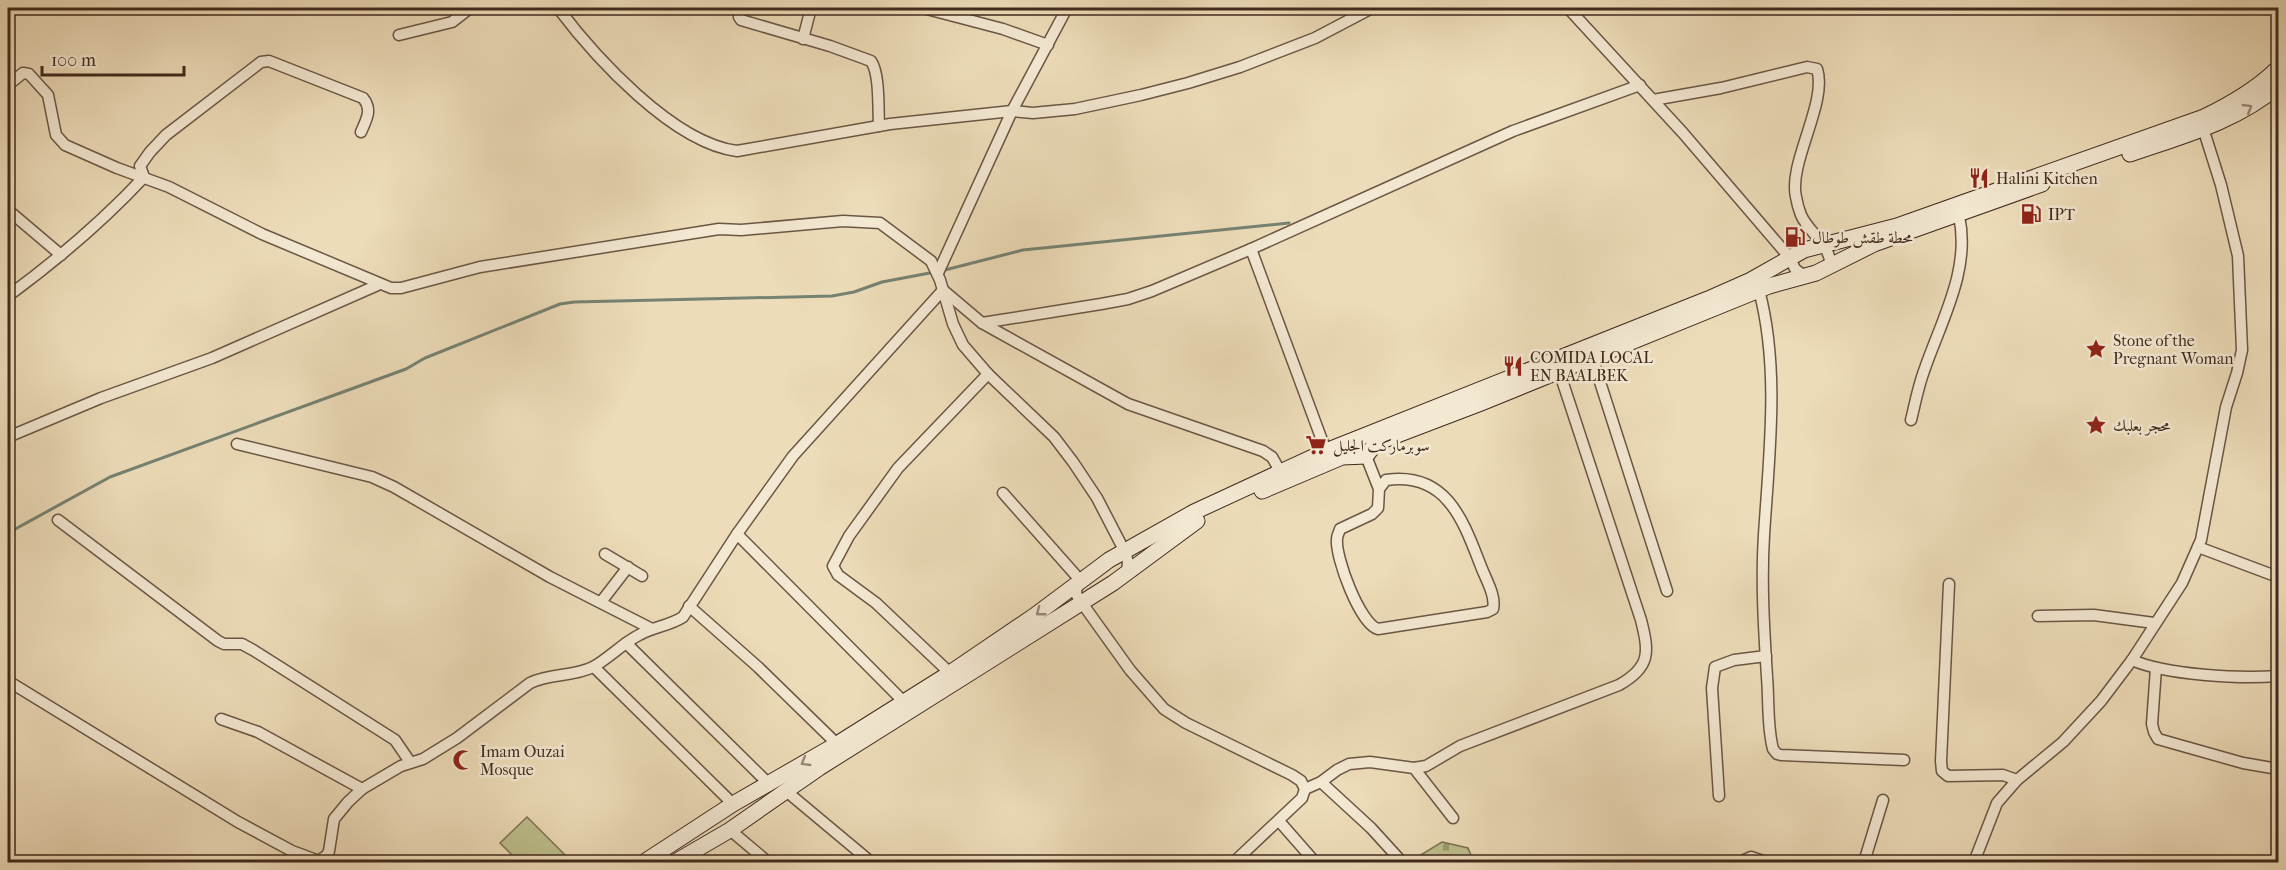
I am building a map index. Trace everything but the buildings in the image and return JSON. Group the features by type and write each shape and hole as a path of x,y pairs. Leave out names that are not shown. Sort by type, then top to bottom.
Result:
{"main road":[{"path":"644,862 736,802 837,744 950,674 1034,616 1078,581 1194,512 1326,451 1708,299 1751,280 1804,250 1898,226 2204,117 2255,88 2278,68"},
{"path":"675,862 709,843 786,790 1082,603 1183,531 1220,508 1342,457 1366,456 1376,443 1759,290 1830,267 1874,244 1959,216 2203,128 2245,110 2278,86"},
{"path":"736,802 747,816"},
{"path":"698,827 709,843"}],"street":[{"path":"399,35 452,22 470,8"},
{"path":"558,8 585,41 636,94 686,130 706,142 726,149 750,149 879,126 1012,111 1033,113 1075,109 1188,83 1240,67 1315,38 1372,8"},
{"path":"740,8 741,20 871,61 874,65 879,126"},
{"path":"803,39 811,8"},
{"path":"923,8 1003,29 1048,45"},
{"path":"938,273 1012,111 1067,8"},
{"path":"1568,8 1640,85 1804,276"},
{"path":"144,177 140,166 166,135 261,62 269,61 363,98 369,114 361,132"},
{"path":"1653,100 1721,88 1807,67 1816,69 1819,77 1815,105 1795,182 1801,215 1830,257 1830,267"},
{"path":"8,85 23,74 28,74 48,95 56,135 60,142 117,168 169,187 262,234 391,288 401,288 480,267 719,229 741,230 843,221 880,224 888,227 932,261 958,336 988,374 1054,437 1066,453 1097,498 1125,552 1128,562 1127,573"},
{"path":"982,323 1128,299 1170,285 1514,131 1640,85"},
{"path":"1974,862 1997,803 2017,780 2076,729 2101,701 2132,660 2182,583 2198,547 2226,407 2242,350 2238,256 2221,185 2203,128"},
{"path":"8,297 62,255 112,211 144,177"},
{"path":"8,210 62,255"},
{"path":"1911,420 1923,374 1953,294 1961,249 1962,232 1959,216"},
{"path":"1251,249 1326,451"},
{"path":"8,437 101,398 212,358 380,284"},
{"path":"943,290 982,323 1128,404 1263,452 1272,457 1280,471"},
{"path":"8,681 238,822 292,851 319,861 327,855 329,850 334,819 362,789 410,762 423,759 457,738 530,683 538,679 570,674 594,667 626,643 652,629 679,620 736,534 793,456 943,290"},
{"path":"1759,290 1766,326 1771,410 1764,552 1766,656 1772,742 1775,752 1782,755 1904,760"},
{"path":"1592,357 1667,591"},
{"path":"1305,789 1321,782 1342,766 1361,762 1379,762 1414,768 1433,763 1455,748 1619,685 1635,675 1645,661 1647,646 1641,620 1559,371"},
{"path":"950,674 876,603 837,575 832,566 849,536 898,468 988,374"},
{"path":"237,444 379,480 411,496 550,577 652,629"},
{"path":"1366,456 1379,489 1378,508 1372,514 1340,530 1336,540 1353,596 1368,623 1378,629 1482,613 1493,609 1495,603 1465,525 1447,499 1426,486 1404,478 1386,480 1379,489"},
{"path":"1003,493 1078,581 1076,594 1082,603 1130,670 1164,709 1186,723 1301,781 1305,789 1302,798 1234,862"},
{"path":"58,520 218,641 224,644 242,644 253,650 395,740 410,762"},
{"path":"736,534 904,702"},
{"path":"2198,547 2278,578"},
{"path":"605,554 642,576"},
{"path":"601,602 628,567"},
{"path":"1949,584 1942,771 1948,776 2002,775 2017,780"},
{"path":"689,606 758,667 837,744"},
{"path":"2038,616 2094,615 2154,623"},
{"path":"626,643 768,783"},
{"path":"1719,796 1712,688 1715,667 1734,660 1766,656"},
{"path":"2132,660 2156,668 2220,675 2278,676"},
{"path":"594,667 736,802"},
{"path":"2156,668 2152,724 2158,739 2278,769"},
{"path":"221,719 258,732 362,789"},
{"path":"1414,768 1453,818"},
{"path":"1321,782 1371,828 1402,862"},
{"path":"786,790 871,862"},
{"path":"1864,862 1883,800"},
{"path":"1279,821 1315,862"},
{"path":"729,830 768,862"},
{"path":"329,850 336,862"},
{"path":"1740,862 1751,857 1766,862"}],"green space":[{"path":"527,817 569,859 565,862 519,862 500,843"},
{"path":"1442,842 1468,848 1474,862 1409,862"}],"waterway":[{"path":"941,271 1023,250 1289,223"},
{"path":"8,533 110,477 406,369 425,358 560,304 832,296 854,292 882,282 935,272"}],"place":[{"name":"Halini Kitchen","path":"1979,178"},
{"name":"IPT","path":"2031,214"},
{"name":"محطة طقش طوطال","path":"1795,237"},
{"name":"Stone of the Pregnant Woman","path":"2096,349"},
{"name":"COMIDA LOCAL EN BAALBEK","path":"1513,366"},
{"name":"محجر بعلبك","path":"2096,425"},
{"name":"سوبرماركت الجليل","path":"1316,445"},
{"name":"Imam Ouzai Mosque","path":"463,760"}]}
